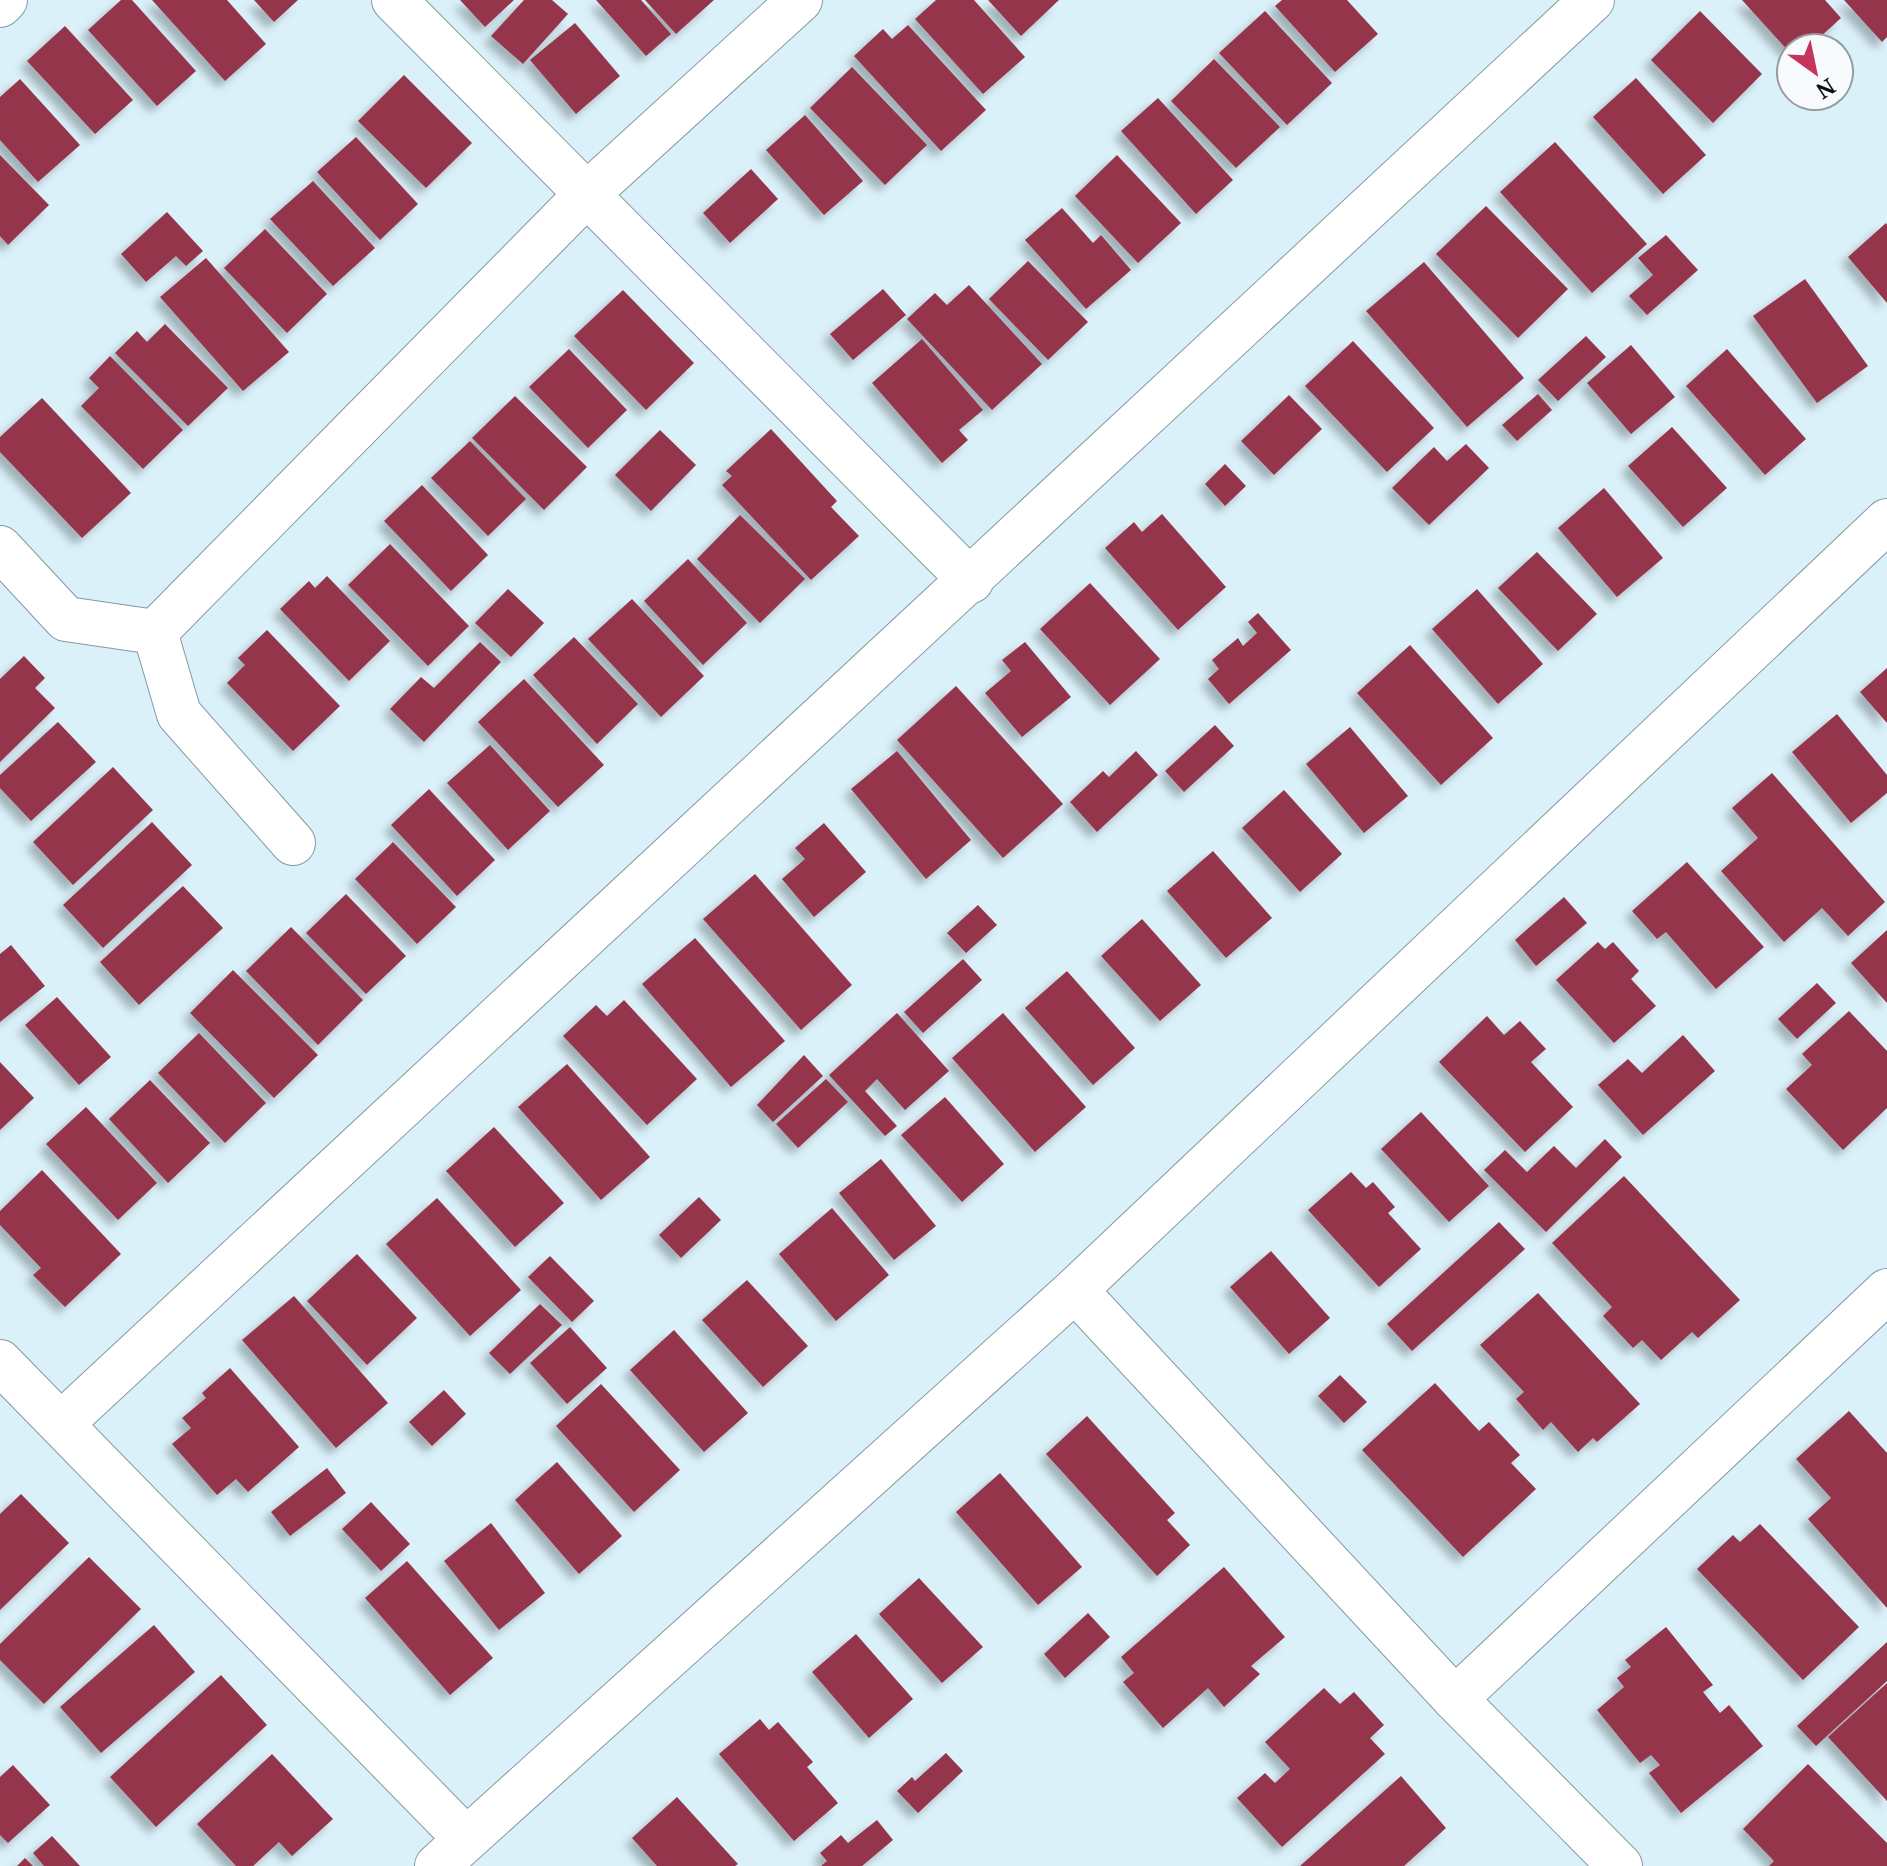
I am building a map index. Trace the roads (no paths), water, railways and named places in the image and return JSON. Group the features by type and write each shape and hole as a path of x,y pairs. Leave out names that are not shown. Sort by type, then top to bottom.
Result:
{"street":[{"path":"0,5 5,0"},
{"path":"394,0 585,196 971,581"},
{"path":"155,632 585,196 800,0"},
{"path":"61,1424 971,581 1592,0"},
{"path":"0,1362 61,1424 451,1852 1075,1290 1887,521"},
{"path":"0,548 66,619 155,632"},
{"path":"155,632 179,714 293,843"},
{"path":"1075,1290 1455,1699 1620,1866"},
{"path":"1455,1699 1887,1291"}]}
